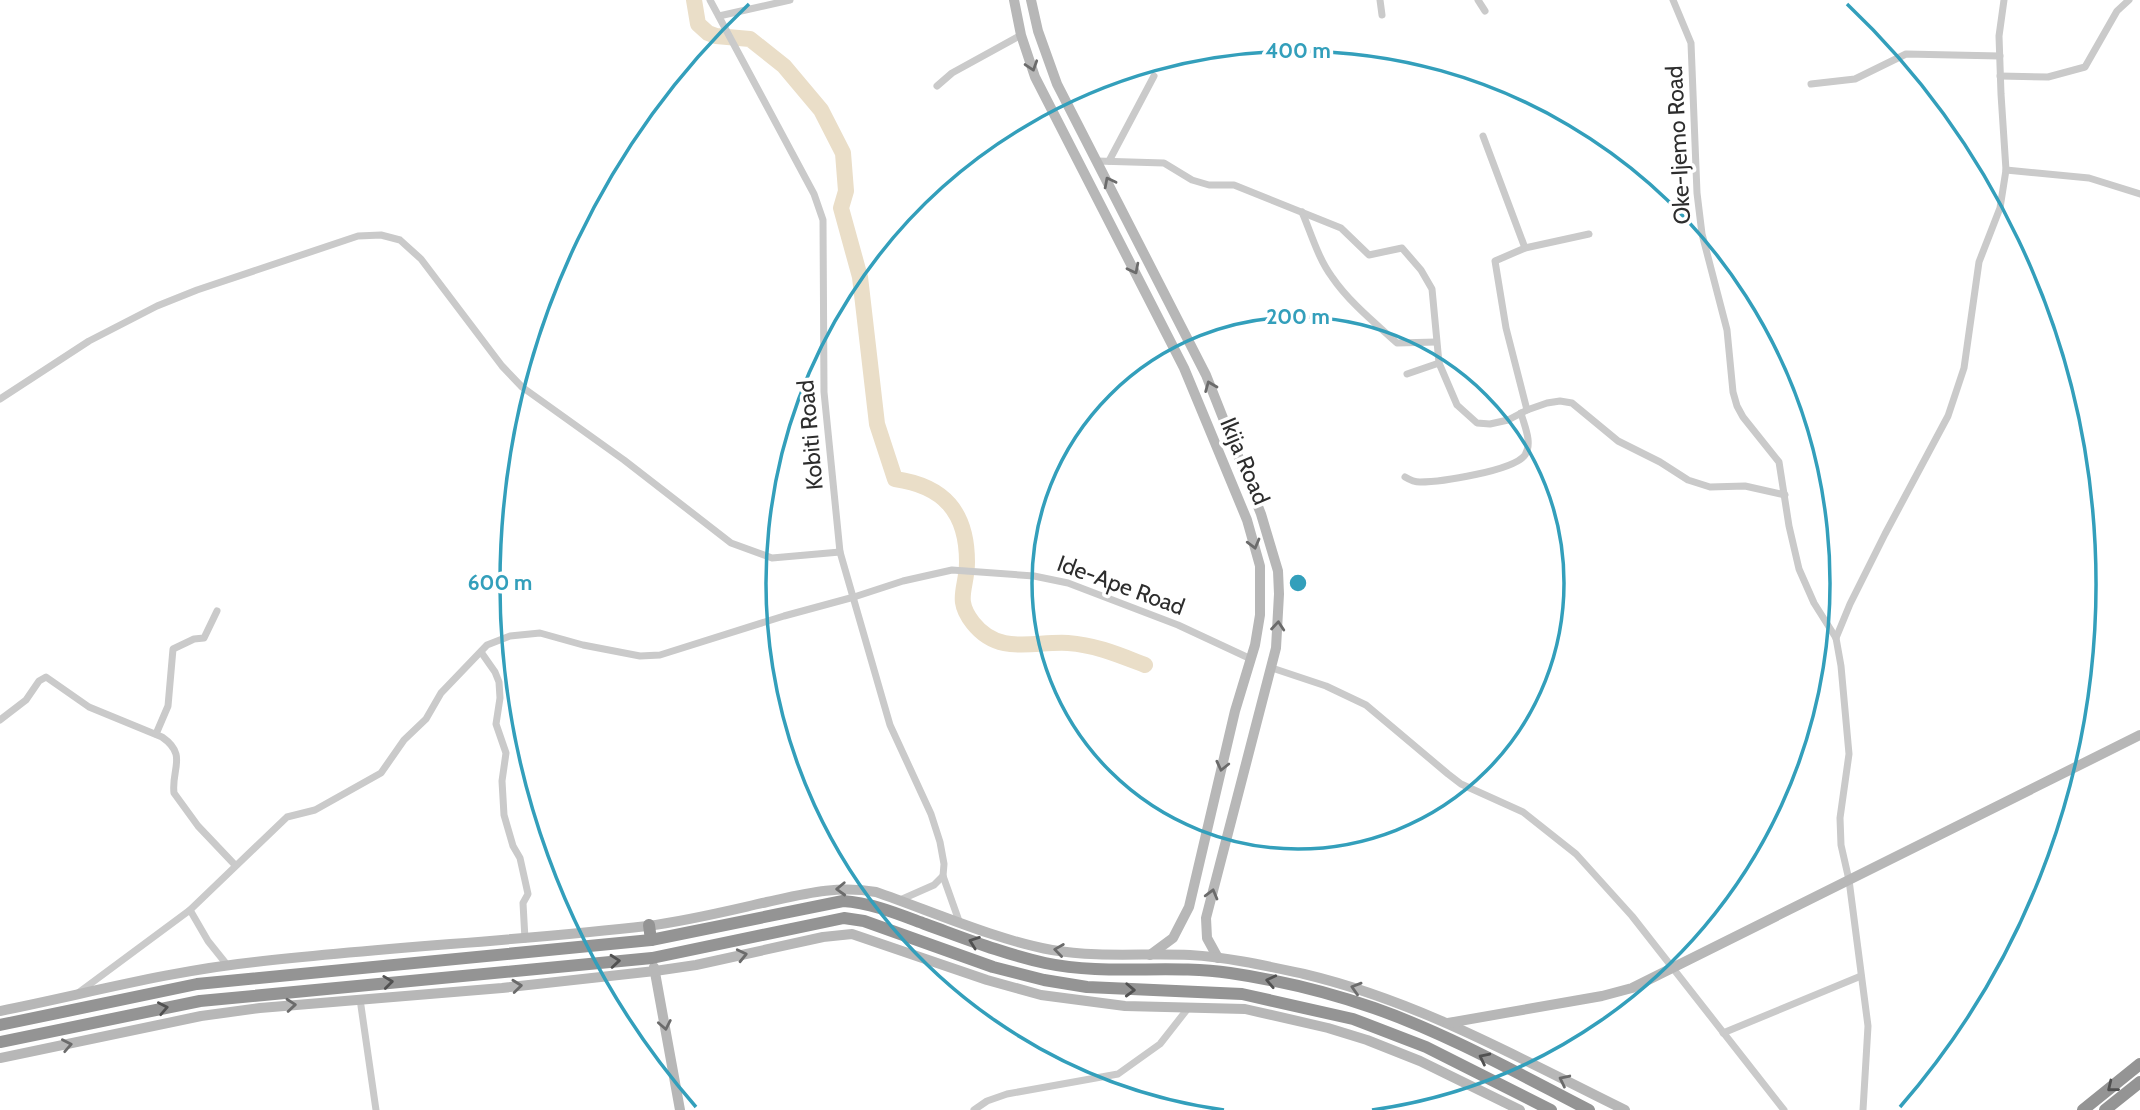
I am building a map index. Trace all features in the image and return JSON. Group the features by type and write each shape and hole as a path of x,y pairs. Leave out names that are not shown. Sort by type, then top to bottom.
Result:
{"highway":[{"path":"0,1025 197,984 651,940 829,903 854,902 878,907 998,950 1048,963 1090,968 1230,973 1302,988 1374,1008 1433,1032 1589,1110"},
{"path":"0,1042 200,1000 652,958 844,918 864,921 993,967 1044,980 1087,987 1242,994 1298,1005 1369,1025 1413,1042 1552,1110"},
{"path":"649,925 651,940"},
{"path":"2083,1110 2140,1064"},
{"path":"2105,1110 2140,1082"}],"street":[{"name":"Kobiti Road","path":"710,0 814,194 823,220 824,392 840,552 890,725 931,814 940,842 943,876 959,921"},
{"path":"719,16 790,0"},
{"name":"Ikija Road","path":"1014,0 1021,35 1035,77 1184,368 1247,520 1260,566 1260,615 1251,659 1189,907 1173,938 1150,955"},
{"name":"Ikija Road","path":"1031,0 1038,30 1057,84 1103,161 1206,375 1272,546 1279,594 1276,648 1206,918 1207,938 1218,958"},
{"path":"1380,0 1382,15"},
{"path":"1478,0 1485,10"},
{"name":"Oke-Ijemo Road","path":"1673,0 1691,43 1695,166 1702,234 1727,330 1733,392 1737,406 1779,463 1796,556 1806,587 1836,638"},
{"path":"1863,1110 1868,1026 1849,880 1842,855 1840,818 1849,754 1845,729 1845,696 1836,638 1879,545 1951,410 1964,368 1979,262 2000,208 2007,170 1999,36 2004,0"},
{"path":"2000,76 2048,77 2085,67 2118,11 2129,0"},
{"path":"937,86 953,73 1021,35"},
{"path":"1811,84 1855,79 1906,54 2000,56"},
{"path":"1154,76 1103,161 1164,163 1192,180 1209,185 1234,185 1341,228 1369,256 1396,248 1405,252 1421,270 1432,289 1439,363 1457,405 1477,423 1490,424 1508,420 1524,411 1560,401 1572,404 1618,440 1688,480 1710,487 1745,486 1785,495"},
{"path":"1483,136 1525,248"},
{"path":"2007,170 2089,178 2140,194"},
{"path":"1302,212 1332,278 1364,313 1397,343 1436,342"},
{"path":"1405,477 1418,482 1450,479 1486,472 1517,461 1525,454 1529,443 1506,328 1496,258 1525,248 1590,234"},
{"path":"0,399 89,341 157,306 358,236 382,235 400,240 421,259 502,366 522,387 624,460 731,543 772,558 840,552"},
{"path":"1406,374 1439,363"},
{"name":"Ide-Ape Road","path":"75,995 190,910 287,817 315,810 381,773 404,740 426,719 441,693 487,645 510,636 540,633 640,656 660,655 902,581 952,570 971,570 1034,576 1068,583 1178,625 1251,659"},
{"path":"156,734 168,706 173,649 194,639 204,638 217,611"},
{"path":"481,652 499,682 500,698 496,724 506,753 502,781 504,815 513,846 520,858 528,894 523,903 525,939"},
{"path":"1272,667 1326,686 1366,705 1461,784 1522,812 1576,854 1632,916 1784,1110"},
{"path":"0,720 26,700 38,681 46,677 89,707 156,734 171,743 176,749 177,760 174,793 198,826 236,865"},
{"path":"1448,1023 1613,994 1632,988 2140,735"},
{"path":"900,900 933,885 943,876"},
{"path":"0,1011 228,965 525,939 649,925 687,920 833,888 856,888 1051,950 1098,955 1218,958 1273,967 1383,996 1448,1023 1625,1110"},
{"path":"190,910 208,941 228,965"},
{"path":"2,1060 201,1016 260,1008 502,988 655,971 696,965 823,937 852,934 987,980 1041,995 1125,1006 1227,1007 1263,1012 1367,1040 1420,1060 1520,1110"},
{"path":"1093,1003 1098,955"},
{"path":"652,958 680,1110"},
{"path":"1723,1033 1861,976"},
{"path":"360,999 376,1110"},
{"path":"974,1110 987,1101 1007,1094 1118,1074 1160,1044 1189,1006"}],"waterway":[{"path":"694,0 698,24 708,33 750,39 784,66 821,110 843,153 846,191 841,208 860,277 877,424 895,479 927,488 939,495 957,516 966,544 963,600 967,615 983,633 994,640 1017,645 1078,644 1145,665"}]}
